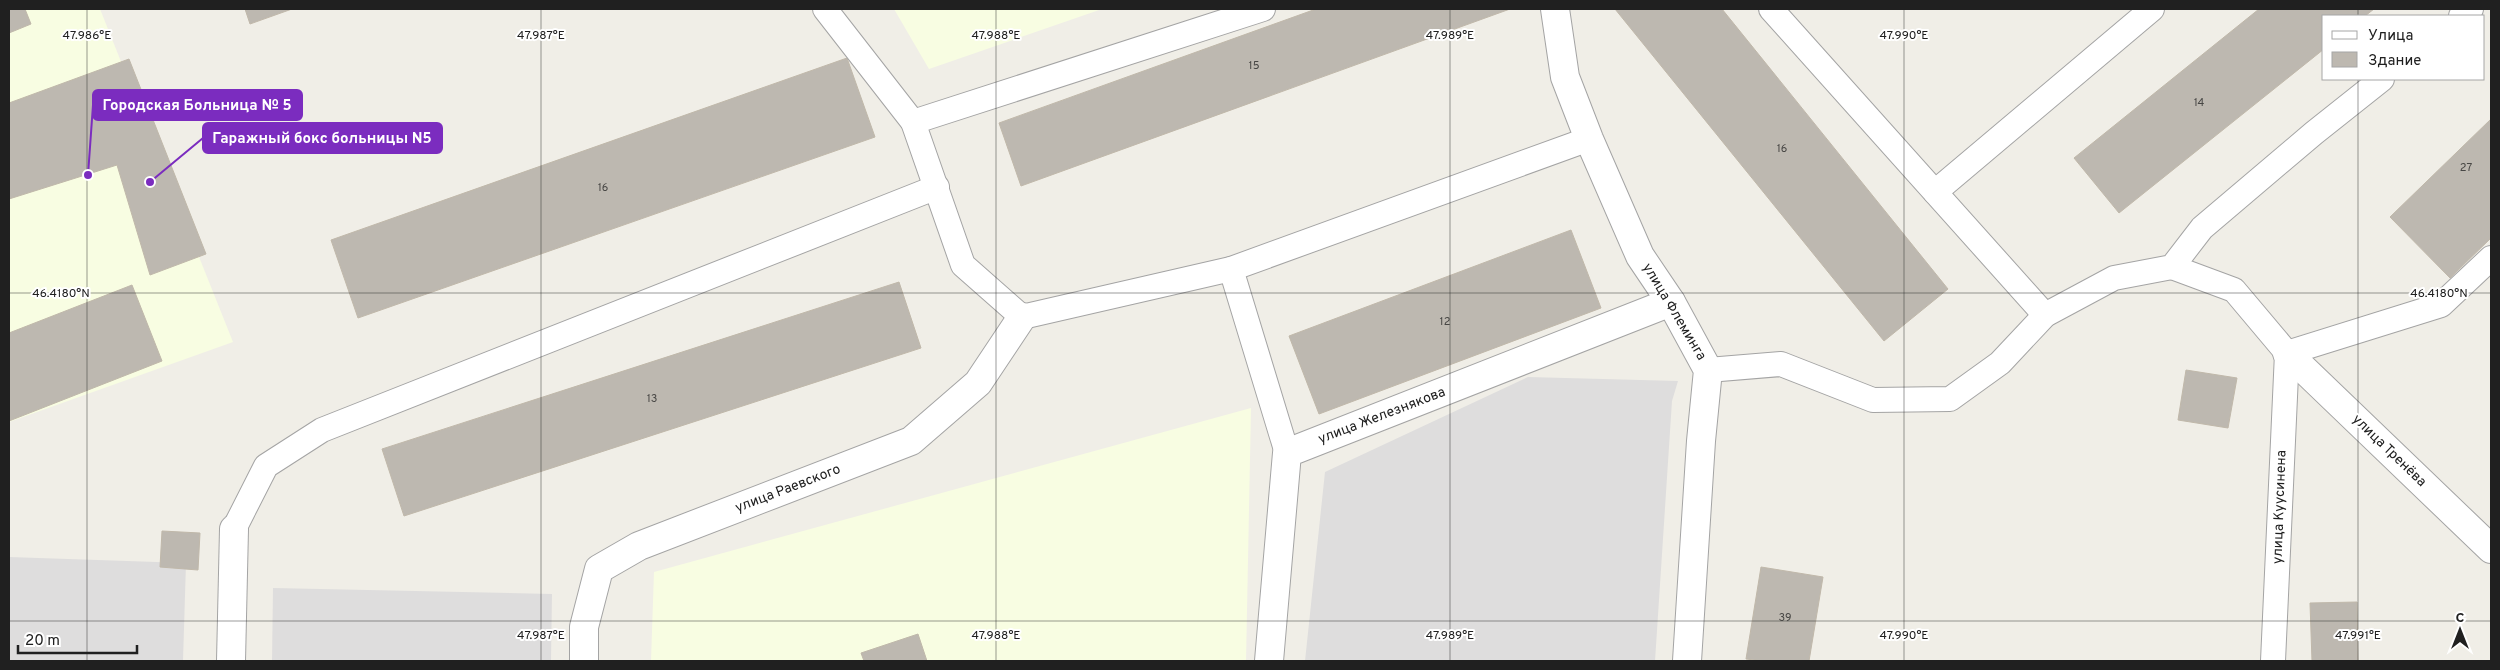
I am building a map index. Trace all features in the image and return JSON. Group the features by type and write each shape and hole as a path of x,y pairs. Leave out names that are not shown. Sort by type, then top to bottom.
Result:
{"street":[{"name":"улица Флеминга","path":"1555,9 1565,78 1589,139 1640,256 1671,302 1708,370 1701,441 1687,661"},
{"name":"улица Железнякова","path":"1287,453 1671,302"},
{"name":"улица Раевского","path":"584,661 584,627 599,569 639,546 911,441 978,383 1022,317"},
{"name":"улица Тренёва","path":"2287,353 2491,549"},
{"path":"1269,661 1287,453"},
{"path":"231,661 234,529"}],"lane":[{"path":"825,9 912,122 937,187 963,265 1022,317 1231,269 1589,139"},
{"path":"912,122 1263,9"},
{"path":"1771,9 2045,315"},
{"path":"1934,192 2152,9"},
{"path":"2172,267 2202,228 2314,133 2381,80"},
{"path":"234,529 266,466 322,430 937,187"},
{"path":"1708,370 1782,364 1873,400 1950,399 2000,363 2045,315 2114,278 2172,267 2234,290 2287,353 2441,305 2491,258"},
{"path":"1231,269 1287,453"},
{"name":"улица Куусинена","path":"2274,661 2287,353"}],"shaded area":[{"path":"9,9 100,9 233,342 9,422"},
{"path":"894,9 1102,9 929,69"},
{"path":"1528,377 1678,381 1672,401 1655,661 1305,661 1325,472"},
{"path":"1251,408 1246,661 651,661 654,572"},
{"path":"9,557 186,563 183,661 9,661"},
{"path":"273,588 552,594 551,661 272,661"}],"building":[{"path":"9,9 25,9 31,24 9,33"},
{"path":"245,9 292,9 250,24"},
{"path":"1316,9 1510,9 1021,186 999,123"},
{"path":"1615,9 1722,9 1948,289 1884,341"},
{"path":"2259,9 2374,9 2366,15 2322,15 2322,51 2119,213 2074,158"},
{"path":"847,58 875,137 358,318 331,240"},
{"path":"129,59 206,254 150,275 117,165 9,199 9,103"},
{"path":"2491,119 2491,238 2450,278 2390,217"},
{"path":"1571,230 1601,308 1319,414 1289,336"},
{"path":"899,282 921,348 404,516 382,449"},
{"path":"132,285 162,361 9,421 9,333"},
{"path":"2186,370 2237,378 2228,428 2178,420"},
{"path":"162,531 200,533 198,570 160,567"},
{"path":"1761,567 1823,577 1809,661 1746,659"},
{"path":"2357,602 2358,661 2312,661 2310,603"},
{"path":"918,634 927,661 864,661 861,653"}],"place":[{"name":"Городская Больница № 5","path":"88,175"},
{"name":"Гаражный бокс больницы N5","path":"150,182"}]}
